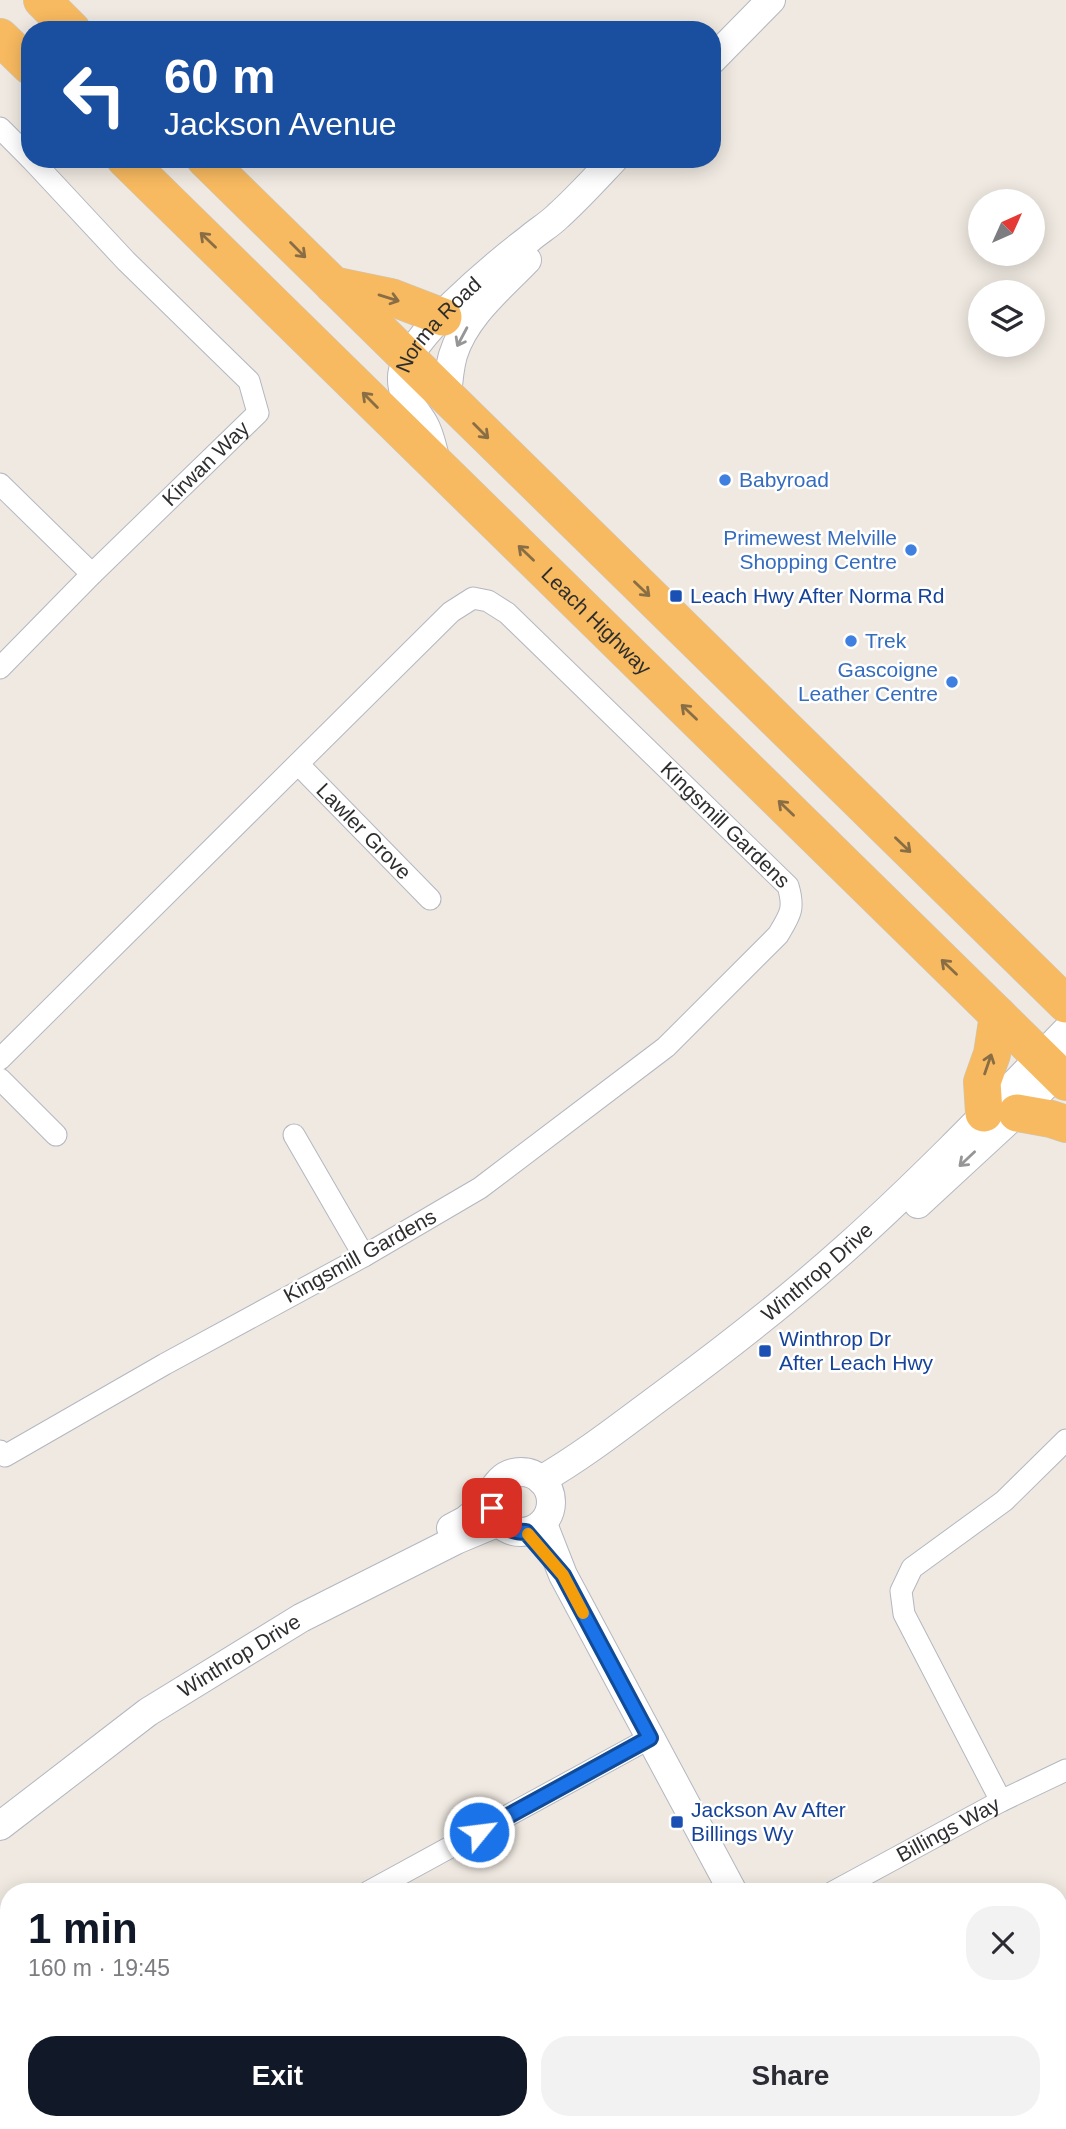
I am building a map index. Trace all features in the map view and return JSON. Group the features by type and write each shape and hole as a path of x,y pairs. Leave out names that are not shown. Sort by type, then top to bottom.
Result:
{"highway":[{"path":"42,0 63,21"},
{"path":"0,37 21,57"},
{"name":"Leach Highway","path":"134,168 998,1015 1058,1069"},
{"path":"214,168 1066,1003"},
{"path":"333,285 391,297 443,317"},
{"path":"998,1015 992,1054 982,1082 1001,1113 1051,1119 1066,1125"}],"street":[{"path":"721,51 771,0"},
{"name":"Kirwan Way","path":"0,128 21,150"},
{"name":"Kirwan Way","path":"0,668 92,574 258,413 249,381 126,261 38,168"},
{"name":"Norma Road","path":"436,465 424,424 403,389 401,378 407,358 423,336 487,274 556,218 605,168"},
{"name":"Norma Road","path":"447,398 453,356 462,334 484,304 538,250 556,218"},
{"path":"0,484 92,574"},
{"name":"Kingsmill Gardens","path":"0,1059 451,612 473,598 488,601 507,613 788,886 793,901 790,914 778,935 666,1047 480,1188 365,1256 165,1364 5,1456 0,1451"},
{"name":"Lawler Grove","path":"298,764 430,899"},
{"name":"Winthrop Drive","path":"546,1488 574,1461 730,1345 794,1293 1001,1113 1058,1069 1066,1031"},
{"path":"0,1079 56,1135"},
{"path":"294,1135 365,1256"},
{"path":"1001,1801 904,1614 901,1591 912,1568 1004,1501 1066,1440"},
{"path":"515,1473 533,1475 546,1488 548,1516 534,1528 516,1532 495,1511 499,1482 515,1473"},
{"name":"Winthrop Drive","path":"0,1805 147,1692 291,1604 388,1554 466,1520 495,1511"},
{"name":"Winthrop Drive","path":"0,1826 148,1712 301,1618 456,1540 495,1511"},
{"path":"534,1528 563,1575 728,1883"},
{"path":"385,1883 650,1738"},
{"name":"Billings Way","path":"849,1883 1001,1801 1066,1770"}],"slow traffic":[{"path":"528,1534 563,1575 583,1613"}],"place":[{"name":"Babyroad","path":"725,480"},
{"name":"Primewest Melville Shopping Centre","path":"911,550"},
{"name":"Leach Hwy After Norma Rd","path":"676,596"},
{"name":"Trek","path":"851,641"},
{"name":"Gascoigne Leather Centre","path":"952,682"},
{"name":"Winthrop Dr After Leach Hwy","path":"765,1351"},
{"name":"Jackson Av After Billings Wy","path":"677,1822"}],"route":[{"path":"479,1832 650,1738 563,1575 526,1532 507,1528 499,1522 492,1508"}]}
